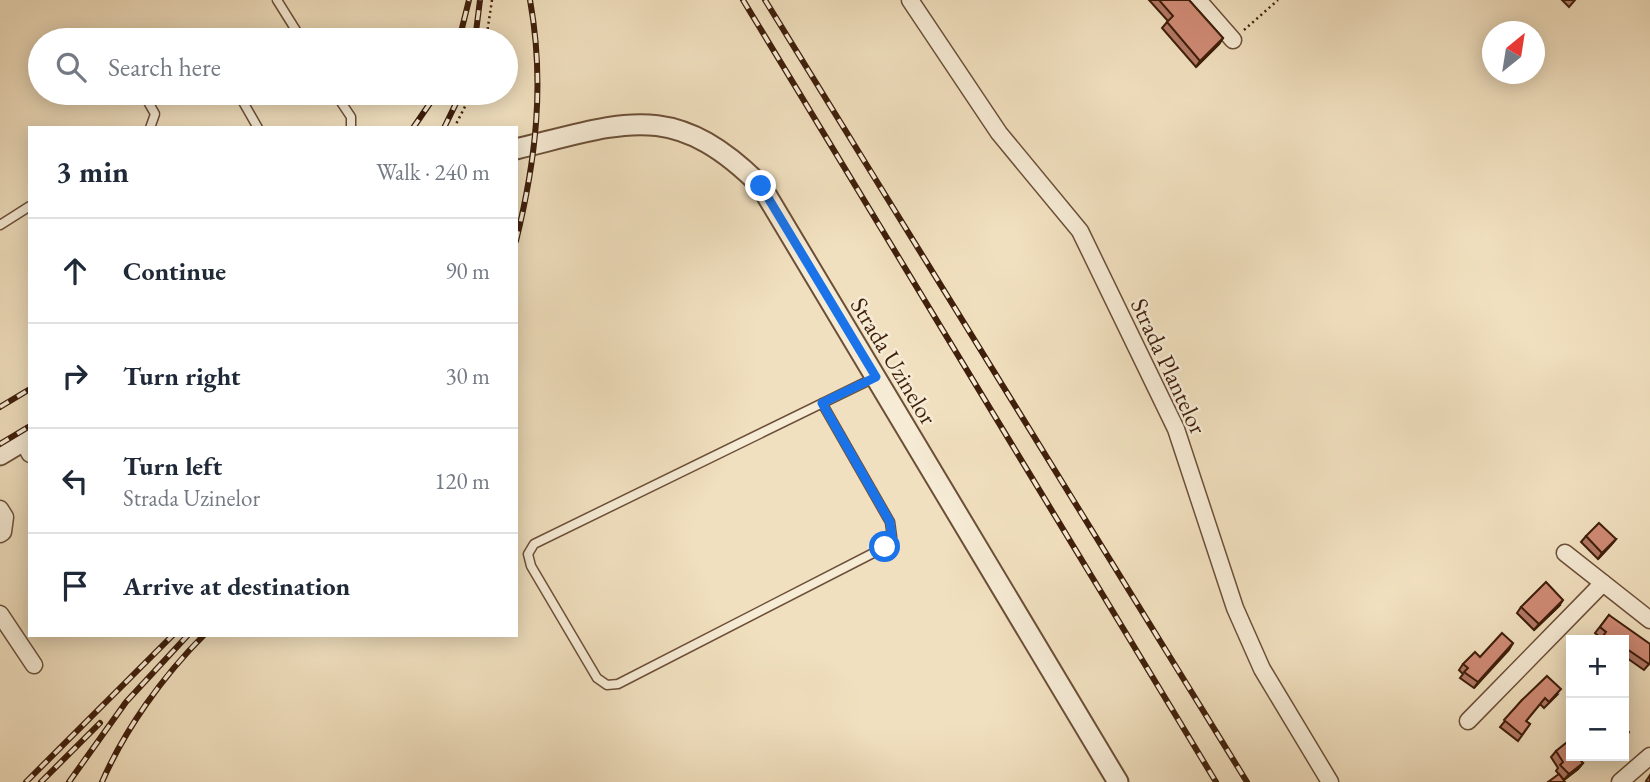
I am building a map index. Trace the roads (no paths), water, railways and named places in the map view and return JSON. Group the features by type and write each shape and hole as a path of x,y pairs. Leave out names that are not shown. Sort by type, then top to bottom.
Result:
{"street":[{"name":"Strada Plantelor","path":"910,0 999,133 1080,231 1176,429 1235,608 1262,669 1330,782"},
{"path":"1198,0 1233,40"},
{"name":"Strada Uzinelor","path":"521,148 616,125 653,124 688,133 712,144 738,163 761,186 1118,782"},
{"path":"0,455 27,444"},
{"path":"0,509 5,517 3,532 0,534"},
{"path":"1565,552 1650,620"},
{"path":"1468,721 1603,583"},
{"path":"0,614 34,665"},
{"path":"1620,782 1650,756"}],"lane":[{"path":"277,0 294,28"},
{"path":"150,105 155,114 151,126"},
{"path":"245,105 257,126"},
{"path":"343,105 351,117 351,126"},
{"path":"0,225 28,207"},
{"path":"822,403 890,522 892,537 885,547 618,684 607,685 597,678 531,566 528,554 534,544 822,403 876,377"}],"railway":[{"path":"462,28 469,0"},
{"path":"476,28 480,0"},
{"path":"518,232 529,181 536,121 537,61 530,0"},
{"path":"743,0 1216,782"},
{"path":"765,0 1247,782"},
{"path":"414,126 429,105"},
{"path":"445,126 455,105"},
{"path":"0,407 28,390"},
{"path":"0,444 28,427"},
{"path":"26,782 171,637"},
{"path":"69,782 126,702 186,637"},
{"path":"102,782 122,742 146,704 202,637"},
{"path":"41,782 100,723"}]}
